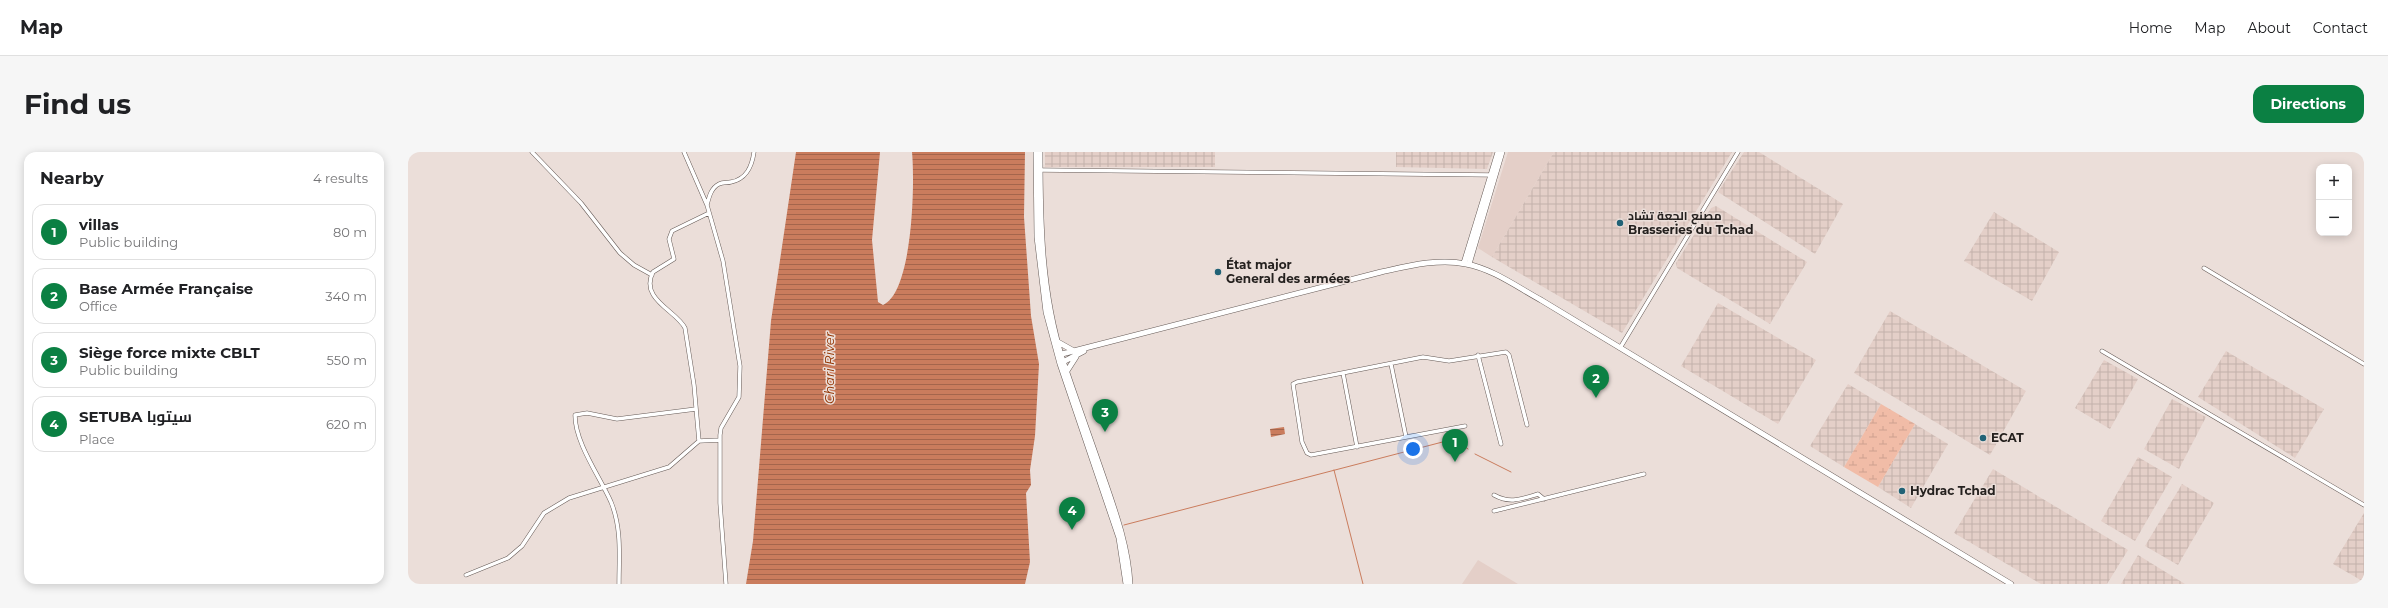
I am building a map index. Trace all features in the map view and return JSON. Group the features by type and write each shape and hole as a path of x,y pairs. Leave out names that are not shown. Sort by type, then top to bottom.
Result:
{"main road":[{"path":"1036,152 1044,271 1059,354"},
{"path":"1040,152 1038,170 1038,252 1046,312 1119,538 1126,584"},
{"path":"1467,264 1493,175 1498,152"},
{"path":"1493,175 1502,152"},
{"path":"1457,262 1469,256"},
{"path":"1469,256 1476,267"},
{"path":"1062,363 1076,353 1087,349 1381,272 1426,263 1457,262 1467,264 1502,278 1541,300 1619,349 2011,584"},
{"path":"1058,342 1076,353"},
{"path":"1059,354 1076,353"},
{"path":"1067,371 1076,353"},
{"path":"1062,363 1067,371 1118,519 1127,553 1130,584"}],"street":[{"path":"532,152 581,203 620,253 634,265 652,275"},
{"path":"684,152 707,205 727,276 740,366 738,397 721,428 720,440 720,503 726,584"},
{"path":"707,205 710,193 717,185 734,181 744,176 751,167 754,152"},
{"path":"1619,349 1738,152"},
{"path":"1038,170 1493,175"},
{"path":"699,441 685,328 680,321 658,303 653,292 652,275 660,266 674,259 669,240 672,231 709,213"},
{"path":"2204,268 2364,364"},
{"path":"2102,351 2364,505"},
{"path":"1465,426 1311,455 1307,453 1302,442 1293,384 1423,357 1449,361 1506,352 1509,355 1527,425"},
{"path":"1478,356 1501,444"},
{"path":"1391,364 1406,438"},
{"path":"1343,373 1357,447"},
{"path":"618,584 619,540 617,523 604,488 583,443 576,415 587,413 617,419 696,409"},
{"path":"466,575 508,558 522,546 535,525 554,506 569,498 669,467 699,441 720,440"},
{"path":"1494,511 1644,474"},
{"path":"1494,495 1509,501 1538,494 1544,499"}],"shaded area":[{"path":"1045,152 1215,152 1215,167 1045,167"},
{"path":"1396,152 1493,152 1487,169 1396,167"},
{"path":"1508,152 1554,152 1492,257 1478,248"},
{"path":"1554,152 1732,152 1622,333 1492,257"},
{"path":"1744,152 1759,152 1843,204 1815,254 1718,192"},
{"path":"1716,206 1807,262 1770,324 1677,268 1676,263 1711,208"},
{"path":"1994,212 2059,252 2032,301 1964,261"},
{"path":"1718,303 1816,360 1778,424 1681,366"},
{"path":"1890,311 2026,391 1990,455 1854,373"},
{"path":"2226,351 2324,409 2295,458 2198,397"},
{"path":"2104,360 2138,379 2110,429 2075,408"},
{"path":"1848,384 1881,404 1844,467 1810,446"},
{"path":"2172,399 2206,417 2179,469 2144,449"},
{"path":"1915,424 1948,444 1911,508 1878,487"},
{"path":"2138,457 2172,477 2135,541 2101,521"},
{"path":"1993,469 2128,550 2107,584 2041,584 1954,533"},
{"path":"2182,484 2214,503 2178,565 2145,546"},
{"path":"2364,513 2364,582 2333,564"},
{"path":"2138,555 2185,584 2121,584"},
{"path":"1478,560 1518,584 1462,584"}],"green space":[{"path":"1881,404 1915,424 1878,487 1844,467"}],"water":[{"name":"Chari River","path":"796,152 880,152 872,240 878,302 883,305 893,296 901,280 906,259 912,210 912,152 1025,152 1024,217 1031,316 1039,364 1035,436 1030,470 1031,485 1026,493 1030,562 1025,584 746,584 753,541 771,321"},
{"path":"1284,427 1285,434 1271,437 1270,429"}],"waterway":[{"path":"1124,525 1454,439 1468,449"},
{"path":"1475,454 1511,472"},
{"path":"1334,470 1363,584"}],"place":[{"name":"مصنع الجعة تشاد Brasseries du Tchad","path":"1620,223"},
{"name":"État major General des armées","path":"1218,272"},
{"name":"Base Armée Française","path":"1596,398"},
{"name":"Siège force mixte CBLT","path":"1105,432"},
{"name":"ECAT","path":"1983,438"},
{"name":"villas","path":"1455,462"},
{"name":"Hydrac Tchad","path":"1902,491"},
{"name":"SETUBA سيتوبا","path":"1072,530"}]}
